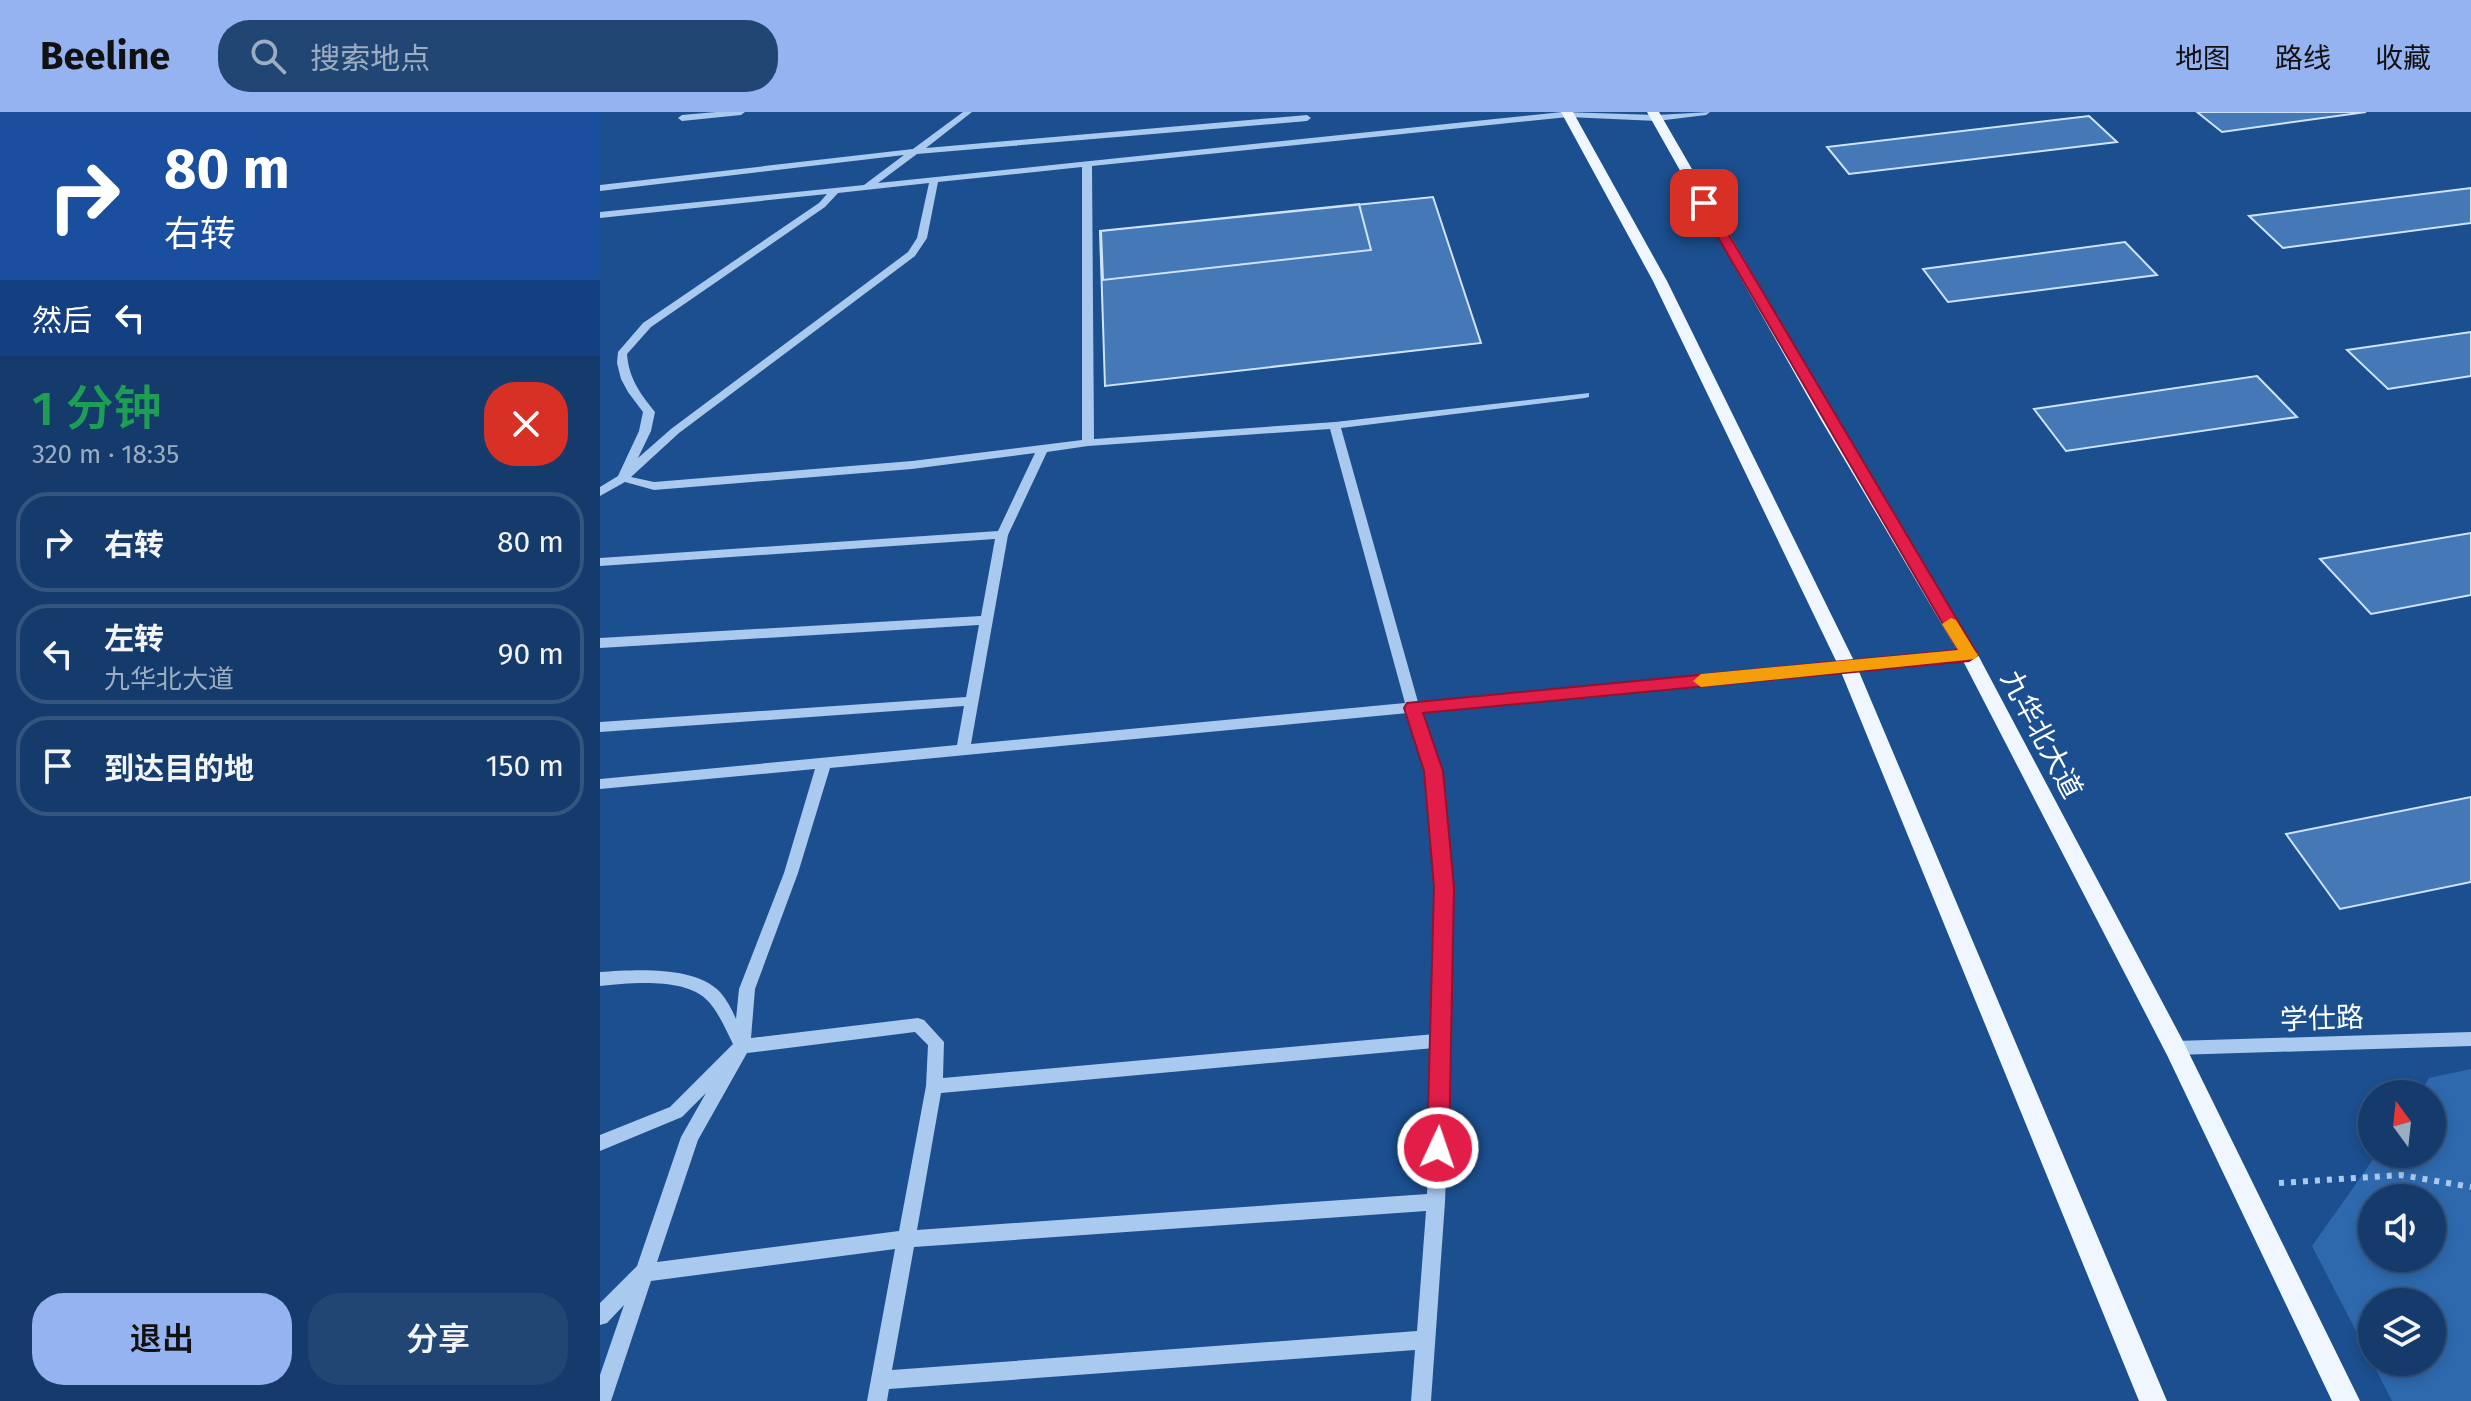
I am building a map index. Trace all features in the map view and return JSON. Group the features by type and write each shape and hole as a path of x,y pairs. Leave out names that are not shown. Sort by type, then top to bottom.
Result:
{"main road":[{"path":"1567,113 1660,281 1848,667 2153,1401"},
{"name":"九华北大道","path":"1655,115 1656,122 1829,420 1969,655 2175,1048 2346,1401"}],"street":[{"path":"682,118 741,112"},
{"path":"864,189 968,112"},
{"path":"600,215 1567,113 1655,115 1706,112"},
{"path":"600,188 917,151 1307,115 1313,141"},
{"path":"1087,166 1088,443"},
{"path":"600,492 623,478 675,431 912,254 922,238 934,182"},
{"path":"623,478 645,431 649,412 629,389 622,354 647,325 822,205 834,192"},
{"path":"623,478 654,486 1042,451 1088,443 1335,425 1585,395"},
{"path":"1335,425 1413,708 1434,771 1444,887 1443,1040 1436,1202 1421,1401"},
{"path":"963,750 1002,535 1042,451"},
{"path":"600,562 1002,535"},
{"path":"600,643 986,620"},
{"path":"600,784 1969,655"},
{"path":"600,727 972,701"},
{"path":"601,1401 690,1137 742,1046 747,989 791,873 824,763"},
{"path":"600,979 640,976 676,980 712,993 742,1046"},
{"path":"600,1143 676,1112 742,1046 918,1025 936,1042 934,1086 877,1401"},
{"name":"学仕路","path":"2175,1048 2471,1039"},
{"path":"934,1086 1443,1040"},
{"path":"600,1316 643,1273 907,1239 1436,1202"},
{"path":"881,1380 1424,1340"}],"path":[{"path":"2242,1186 2401,1175 2471,1187"}],"shaded area":[{"path":"2471,1069 2471,1401 2392,1401 2379,1376 2446,1376 2446,1288 2358,1288 2358,1335 2312,1246 2367,1168 2446,1168 2446,1080 2428,1080"}],"building":[{"path":"2197,112 2366,112 2222,132"},
{"path":"2089,116 2117,142 1849,174 1827,147"},
{"path":"2471,188 2471,223 2283,248 2249,216"},
{"path":"1433,197 1481,343 1105,386 1100,231"},
{"path":"1359,204 1371,250 1103,280 1101,231"},
{"path":"2125,242 2157,275 1948,302 1923,269"},
{"path":"2471,332 2471,376 2388,389 2347,350"},
{"path":"2257,376 2297,417 2066,451 2034,409"},
{"path":"2471,533 2471,595 2371,614 2320,559"},
{"path":"2471,797 2471,882 2340,909 2286,834"}],"slow traffic":[{"path":"1701,681 1969,655 1951,624"}],"route":[{"path":"1438,1148 1443,1040 1444,887 1434,771 1413,708 1969,655 1704,203"}]}
